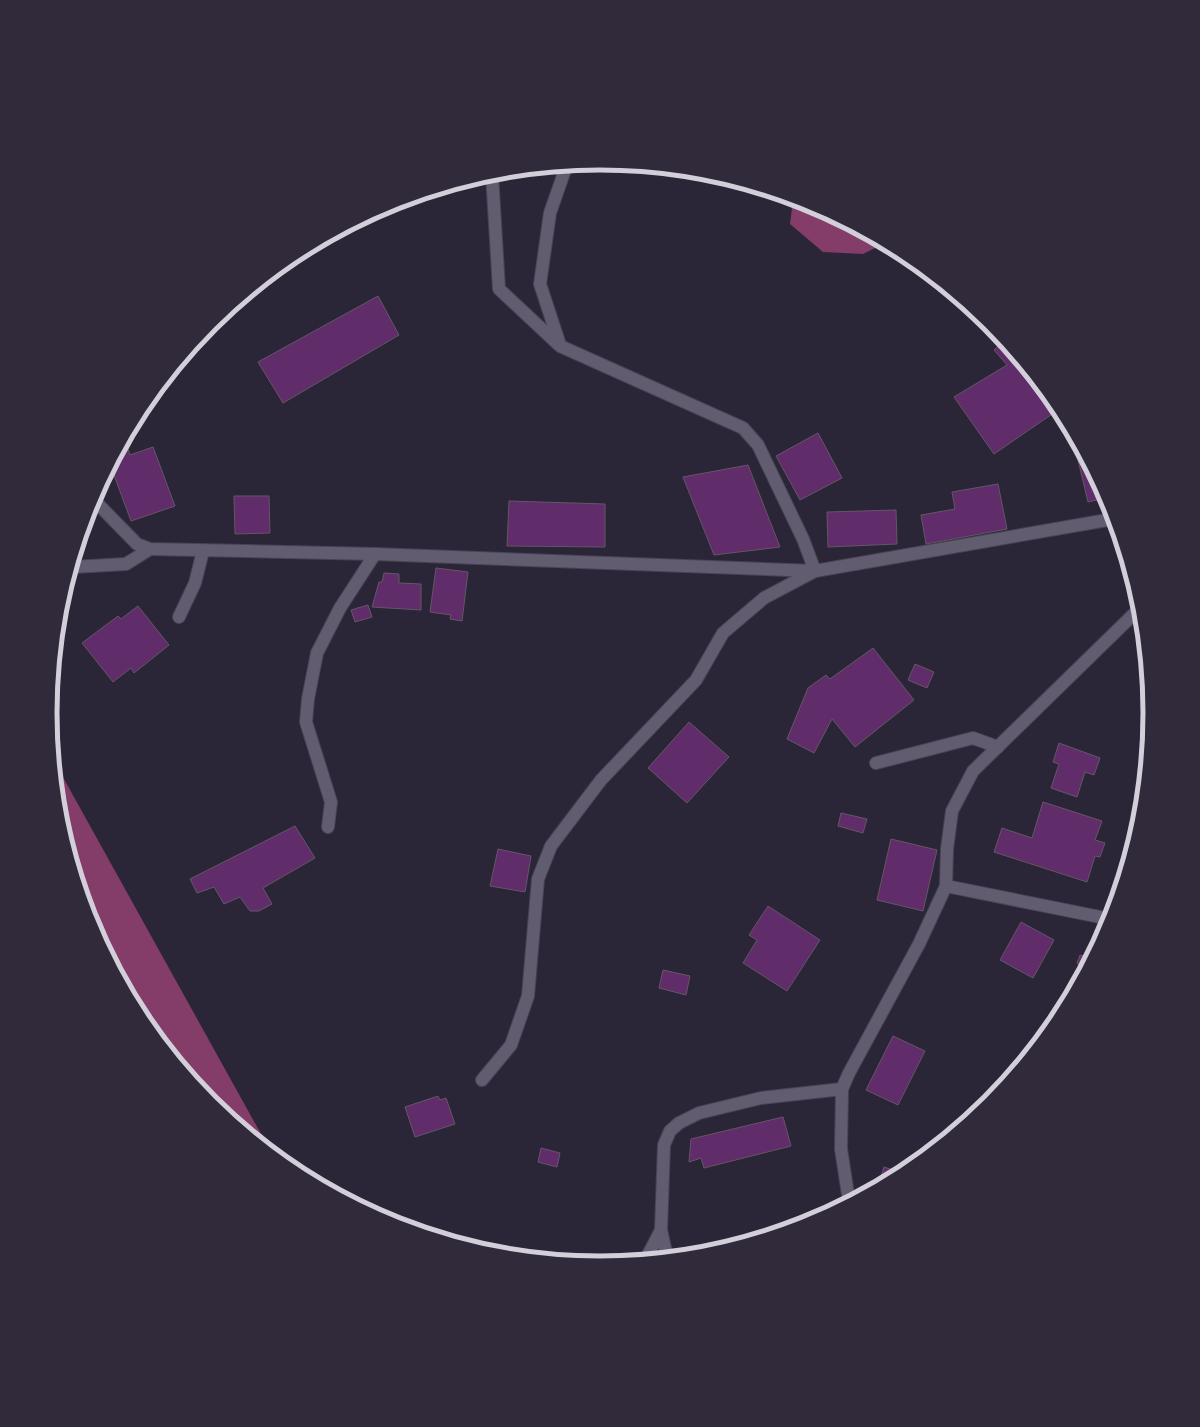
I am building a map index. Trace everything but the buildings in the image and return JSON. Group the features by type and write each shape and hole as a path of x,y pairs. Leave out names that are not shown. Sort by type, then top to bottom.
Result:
{"street":[{"path":"560,346 540,284 550,213 564,172"},
{"path":"492,181 499,289 560,346 743,428 758,444 803,538 815,571"},
{"path":"99,505 137,544 150,549 375,554 815,571 1107,520"},
{"path":"78,567 126,564 150,549"},
{"path":"179,617 195,583 203,551"},
{"path":"328,827 331,802 306,722 308,699 317,653 340,608 375,554"},
{"path":"482,1080 511,1045 528,996 538,879 551,846 601,780 696,680 723,633 764,598 815,571"},
{"path":"848,1196 841,1149 842,1089 848,1073 918,944 946,886 947,849 952,811 973,771 1134,614"},
{"path":"876,763 974,738 998,747"},
{"path":"946,886 1103,918"},
{"path":"666,1252 661,1230 664,1145 670,1131 679,1123 699,1113 761,1098 842,1089"},
{"path":"649,1254 661,1230"}],"shaded area":[{"path":"792,206 840,226 878,247 863,254 823,252 790,224"},
{"path":"61,773 265,1140 242,1122 192,1072 169,1044 130,985 113,954 98,921 86,888 67,819"}]}
